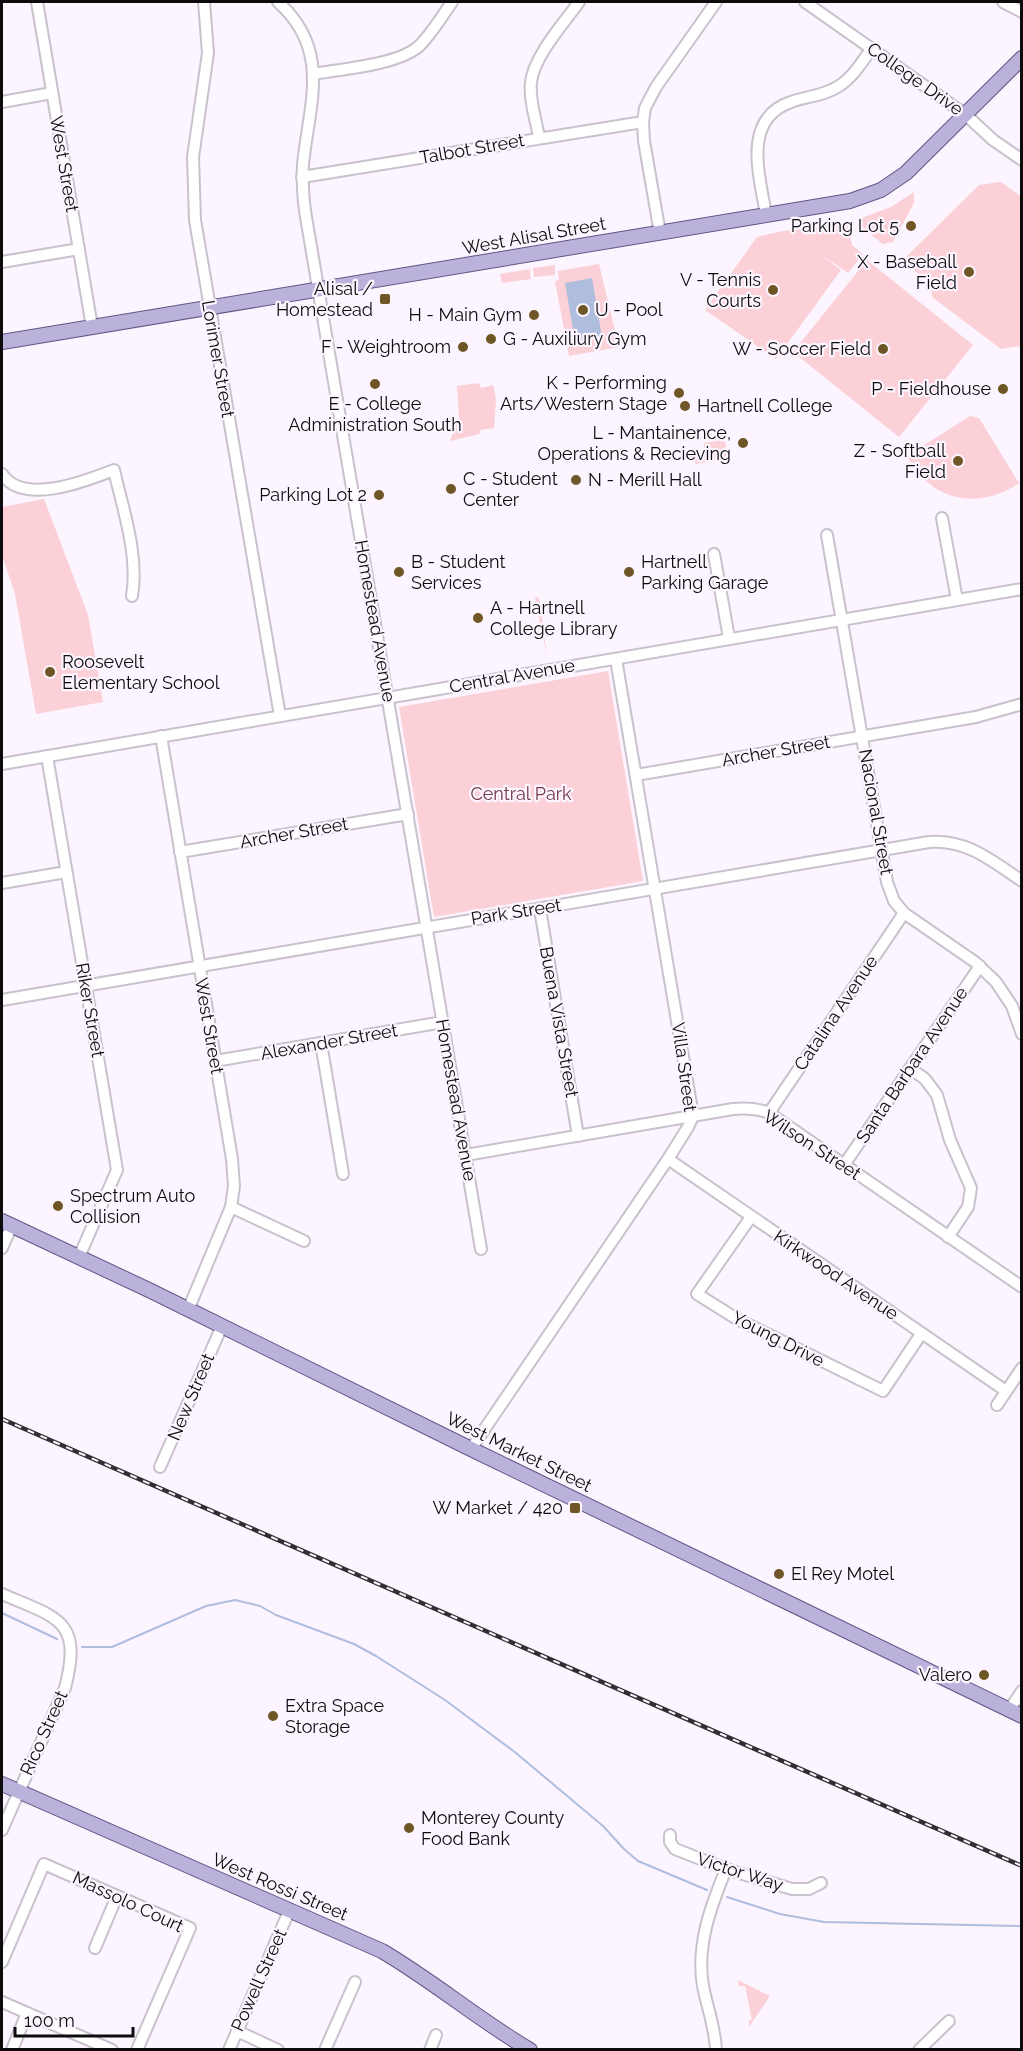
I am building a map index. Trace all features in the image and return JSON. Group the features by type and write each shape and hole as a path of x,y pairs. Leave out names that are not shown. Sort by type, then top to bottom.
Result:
{"main road":[{"name":"West Alisal Street","path":"2,342 850,201 881,190 906,173 1022,58"},
{"name":"West Market Street","path":"7,1223 1015,1713"},
{"name":"West Rossi Street","path":"2,1784 390,1956 530,2049"}],"street":[{"name":"West Street","path":"37,2 92,327"},
{"name":"Lorimer Street","path":"204,2 208,38 207,69 195,136 192,177 195,220 280,716"},
{"name":"Homestead Avenue","path":"278,2 300,30 311,57 314,74 314,97 302,177 307,222 481,1249"},
{"path":"314,74 391,60 410,52 425,38 452,2"},
{"path":"539,137 531,91 532,76 542,55 579,2"},
{"path":"660,233 644,141 645,108 651,94 716,2"},
{"name":"College Drive","path":"805,2 966,115 993,140 1022,160"},
{"path":"1003,2 1022,12"},
{"path":"766,215 757,152 758,139 763,125 772,113 783,105 839,86 852,74 872,48"},
{"path":"2,102 52,93"},
{"name":"Talbot Street","path":"302,177 643,122"},
{"path":"2,262 79,249"},
{"path":"2,474 7,481 18,487 40,490 73,484 114,470 129,534 135,576 132,596"},
{"path":"942,518 957,600"},
{"name":"Nacional Street","path":"827,535 889,889 894,901 904,913 980,966 996,982 1007,997 1022,1034"},
{"path":"714,554 729,638"},
{"name":"Central Avenue","path":"2,764 1022,589"},
{"name":"Villa Street","path":"471,1449 668,1159 693,1116 615,659"},
{"name":"Archer Street","path":"636,775 976,717 1022,704"},
{"name":"West Street","path":"161,736 233,1171 231,1207 188,1310"},
{"name":"Riker Street","path":"47,756 117,1170 79,1257"},
{"name":"Archer Street","path":"180,852 408,814"},
{"name":"Park Street","path":"2,1000 654,888 938,842 959,844 981,854 1022,881"},
{"path":"2,883 66,872"},
{"name":"Buena Vista Street","path":"540,909 578,1136"},
{"name":"Catalina Avenue","path":"768,1113 904,913"},
{"name":"Santa Barbara Avenue","path":"844,1165 980,966"},
{"name":"Alexander Street","path":"215,1061 443,1022"},
{"path":"321,1043 344,1174"},
{"path":"910,1068 925,1079 937,1095 950,1140 971,1188 968,1207 948,1237"},
{"name":"Wilson Street","path":"466,1155 741,1108 756,1109 768,1113 1022,1287"},
{"name":"Kirkwood Avenue","path":"668,1159 1005,1391"},
{"path":"231,1207 304,1241"},
{"name":"Young Drive","path":"751,1217 697,1294 737,1319 883,1391 921,1334"},
{"path":"2,1248 7,1223"},
{"name":"New Street","path":"160,1467 222,1326"},
{"path":"996,1405 1022,1368"},
{"name":"Rico Street","path":"2,1594 53,1616 62,1624 71,1647 71,1665 65,1688 2,1830"},
{"path":"1015,1713 1022,1690"},
{"name":"Victor Way","path":"670,1835 670,1842 675,1849 726,1869 792,1890 808,1888 821,1883"},
{"name":"Massolo Court","path":"2,1962 44,1864 190,1928 137,2049"},
{"path":"716,2049 715,2034 704,1988 701,1959 708,1920 726,1869"},
{"path":"95,1948 117,1896"},
{"name":"Powell Street","path":"229,2049 289,1911"},
{"path":"325,2049 355,1982"},
{"path":"2,2002 112,2049"},
{"path":"12,2049 27,2013"},
{"path":"919,2049 949,2021"},
{"path":"237,2031 278,2049"},
{"path":"430,2049 436,2035"}],"green space":[{"name":"X - Baseball Field","path":"1001,182 1022,197 1021,344 1001,349 932,297 931,283 902,261 979,185"},
{"path":"914,192 914,203 893,242 883,244 865,230 859,219 891,207"},
{"name":"V - Tennis Courts","path":"847,223 852,245 863,254 848,273 819,253 841,270 776,359 705,310 757,237 783,231"},
{"name":"W - Soccer Field","path":"867,260 973,345 899,437 793,352"},
{"path":"599,264 619,347 569,356 555,281 559,280 558,271"},
{"path":"555,265 555,275 534,277 533,268"},
{"path":"530,269 531,279 502,283 500,274"},
{"path":"479,383 481,388 493,385 496,400 494,428 450,441 459,418 457,386"},
{"name":"Z - Softball Field","path":"970,416 979,418 1019,483 1003,492 972,499 942,492 928,483 907,456"},
{"path":"721,440 725,442 728,459 696,464 691,449 695,448 704,455 704,443"},
{"name":"Roosevelt Elementary School","path":"44,499 88,615 103,702 36,714 15,594 2,555 2,507"},
{"path":"535,598 539,598 547,656"},
{"name":"Central Park","path":"608,671 643,881 434,917 399,707"},
{"path":"738,1980 770,1996 749,2027 749,2021 752,2020 745,1986 739,1986"}],"water":[{"name":"U - Pool","path":"592,278 602,337 575,341 565,283"}],"waterway":[{"path":"82,1647 112,1647 206,1606 235,1600 260,1606 276,1615 354,1644 376,1656 445,1700 516,1753 603,1826 638,1861 707,1890"},
{"path":"2,1613 57,1639"},
{"path":"727,1897 780,1914 824,1922 1022,1926"}],"railway":[{"path":"2,1419 1022,1866"}],"place":[{"name":"Parking Lot 5","path":"911,226"},
{"name":"X - Baseball Field","path":"969,272"},
{"name":"V - Tennis Courts","path":"773,290"},
{"name":"Alisal / Homestead","path":"385,299"},
{"name":"U - Pool","path":"583,310"},
{"name":"H - Main Gym","path":"534,315"},
{"name":"G - Auxiliury Gym","path":"491,339"},
{"name":"F - Weightroom","path":"463,347"},
{"name":"W - Soccer Field","path":"883,349"},
{"name":"E - College Administration South","path":"375,384"},
{"name":"P - Fieldhouse","path":"1003,389"},
{"name":"K - Performing Arts/Western Stage","path":"679,393"},
{"name":"Hartnell College","path":"685,406"},
{"name":"L - Mantainence, Operations & Recieving","path":"743,443"},
{"name":"Z - Softball Field","path":"958,461"},
{"name":"N - Merill Hall","path":"576,480"},
{"name":"C - Student Center","path":"451,489"},
{"name":"Parking Lot 2","path":"379,495"},
{"name":"B - Student Services","path":"399,572"},
{"name":"Hartnell Parking Garage","path":"629,572"},
{"name":"A - Hartnell College Library","path":"478,618"},
{"name":"Roosevelt Elementary School","path":"50,672"},
{"name":"Spectrum Auto Collision","path":"58,1206"},
{"name":"W Market / 420","path":"575,1508"},
{"name":"El Rey Motel","path":"779,1574"},
{"name":"Valero","path":"984,1675"},
{"name":"Extra Space Storage","path":"273,1716"},
{"name":"Monterey County Food Bank","path":"409,1828"}]}
